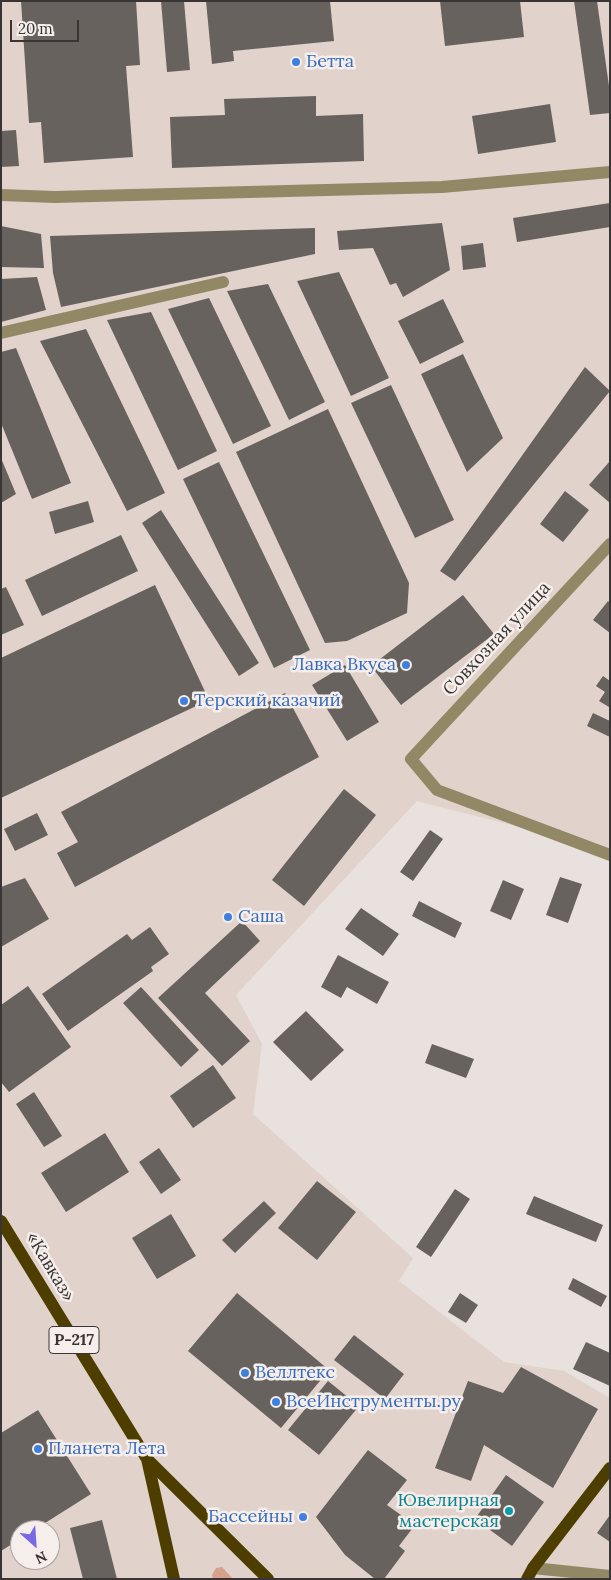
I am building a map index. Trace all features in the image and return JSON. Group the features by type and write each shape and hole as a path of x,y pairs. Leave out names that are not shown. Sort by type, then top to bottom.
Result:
{"main road":[{"name":"«Кавказ»","path":"1,1221 147,1459 268,1579"},
{"name":"«Кавказ»","path":"147,1459 174,1579"},
{"path":"519,1579 530,1574 610,1468"}],"street":[{"path":"1,195 55,197 442,187 610,172"},
{"path":"1,333 223,282"},
{"name":"Совхозная улица","path":"610,544 410,759 437,790 610,855"},
{"path":"530,1574 610,1576"}],"shaded area":[{"path":"1,1 610,1 610,850 417,801 236,995 262,1044 253,1114 413,1258 399,1281 504,1362 564,1371 610,1398 610,1579 1,1579"},
{"path":"222,1567 233,1579 213,1579 212,1575 216,1568"}],"building":[{"path":"21,1 136,1 140,65 126,66 133,157 44,163 41,122 29,123"},
{"path":"161,1 184,1 190,70 167,72"},
{"path":"206,1 330,1 334,41 233,51 234,61 212,64"},
{"path":"440,1 520,1 524,37 445,46"},
{"path":"574,1 597,1 610,93 610,113 590,115"},
{"path":"316,96 316,116 363,114 364,161 172,168 170,117 225,115 224,99"},
{"path":"550,104 556,142 478,154 472,116"},
{"path":"16,130 19,166 1,167 1,131"},
{"path":"610,203 610,227 517,242 513,218"},
{"path":"442,223 450,270 403,297 396,283 390,285 373,248 339,250 337,231"},
{"path":"1,226 41,234 44,268 1,267"},
{"path":"315,228 315,254 61,307 53,273 50,236"},
{"path":"483,243 486,267 463,270 461,246"},
{"path":"339,272 389,378 351,396 297,281"},
{"path":"37,277 46,310 1,322 1,279"},
{"path":"268,284 325,402 289,420 227,291"},
{"path":"209,298 271,426 233,444 168,309"},
{"path":"443,299 464,342 420,364 398,321"},
{"path":"151,312 217,451 178,470 107,320"},
{"path":"86,329 165,493 127,511 40,341"},
{"path":"16,348 71,483 32,499 1,423 1,352"},
{"path":"463,354 503,438 467,472 421,374"},
{"path":"585,367 610,391 455,581 440,571"},
{"path":"391,385 454,520 415,538 351,403"},
{"path":"328,409 409,583 407,613 347,641 325,643 236,452"},
{"path":"1,458 16,494 1,503"},
{"path":"610,461 610,503 589,485"},
{"path":"219,462 310,650 274,668 183,479"},
{"path":"565,491 589,510 563,542 540,524"},
{"path":"88,501 94,522 55,534 49,512"},
{"path":"161,510 259,663 239,676 142,523"},
{"path":"121,535 138,571 42,616 25,580"},
{"path":"155,585 209,700 1,798 1,658"},
{"path":"6,587 24,625 1,635 1,589"},
{"path":"463,595 494,634 401,705 371,666"},
{"path":"608,601 610,603 610,633 593,620"},
{"path":"345,665 379,722 347,741 312,685"},
{"path":"603,676 610,681 609,707 599,701 605,692 596,686"},
{"path":"285,693 319,757 75,887 57,853 78,842 61,812"},
{"path":"593,713 610,721 610,737 587,726"},
{"path":"344,789 376,815 304,906 272,880"},
{"path":"37,813 48,835 15,851 4,829"},
{"path":"430,830 443,839 413,881 400,872"},
{"path":"560,877 582,884 568,923 546,915"},
{"path":"25,878 49,919 1,947 1,887"},
{"path":"503,880 524,889 511,920 490,911"},
{"path":"419,901 462,923 455,938 412,916"},
{"path":"361,908 399,934 383,956 345,929"},
{"path":"242,921 260,941 205,993 250,1041 222,1066 158,998"},
{"path":"150,927 169,954 151,967 153,971 68,1031 42,994 127,934 132,940"},
{"path":"338,955 389,982 377,1004 347,987 341,998 321,987"},
{"path":"28,986 71,1047 9,1092 1,1082 1,1005"},
{"path":"141,987 199,1050 181,1067 123,1003"},
{"path":"306,1011 344,1050 311,1081 273,1042"},
{"path":"432,1044 474,1059 466,1078 425,1063"},
{"path":"213,1065 236,1098 193,1128 170,1096"},
{"path":"34,1092 62,1136 44,1147 16,1104"},
{"path":"105,1133 129,1172 66,1212 41,1173"},
{"path":"159,1148 181,1180 161,1194 139,1162"},
{"path":"317,1181 356,1212 317,1260 278,1228"},
{"path":"455,1189 470,1199 431,1257 416,1247"},
{"path":"534,1196 603,1225 596,1242 526,1214"},
{"path":"264,1201 276,1213 235,1253 222,1240"},
{"path":"171,1214 196,1256 157,1279 132,1238"},
{"path":"573,1278 607,1296 601,1307 568,1289"},
{"path":"237,1293 329,1370 281,1428 188,1351"},
{"path":"460,1293 478,1305 466,1323 448,1312"},
{"path":"354,1335 404,1374 385,1399 334,1360"},
{"path":"586,1342 610,1353 610,1386 573,1369"},
{"path":"521,1367 598,1409 553,1488 484,1445 471,1481 435,1468 468,1381 503,1393"},
{"path":"328,1381 359,1406 319,1455 288,1430"},
{"path":"38,1410 91,1494 50,1520 10,1520 10,1545 1,1551 1,1433"},
{"path":"368,1450 407,1480 387,1505 415,1525 399,1546 405,1551 384,1579 375,1579 345,1555 316,1517"},
{"name":"Ювелирная мастерская","path":"506,1475 544,1502 512,1546 475,1519"},
{"path":"610,1515 610,1542 597,1533"},
{"path":"102,1520 117,1579 83,1579 70,1528"}],"place":[{"name":"Бетта","path":"296,62"},
{"name":"Лавка Вкуса","path":"406,665"},
{"name":"Терский казачий","path":"184,701"},
{"name":"Саша","path":"228,917"},
{"name":"Веллтекс","path":"245,1373"},
{"name":"ВсеИнструменты.ру","path":"276,1402"},
{"name":"Планета Лета","path":"38,1449"},
{"name":"Ювелирная мастерская","path":"509,1511"},
{"name":"Бассейны","path":"303,1517"}]}
